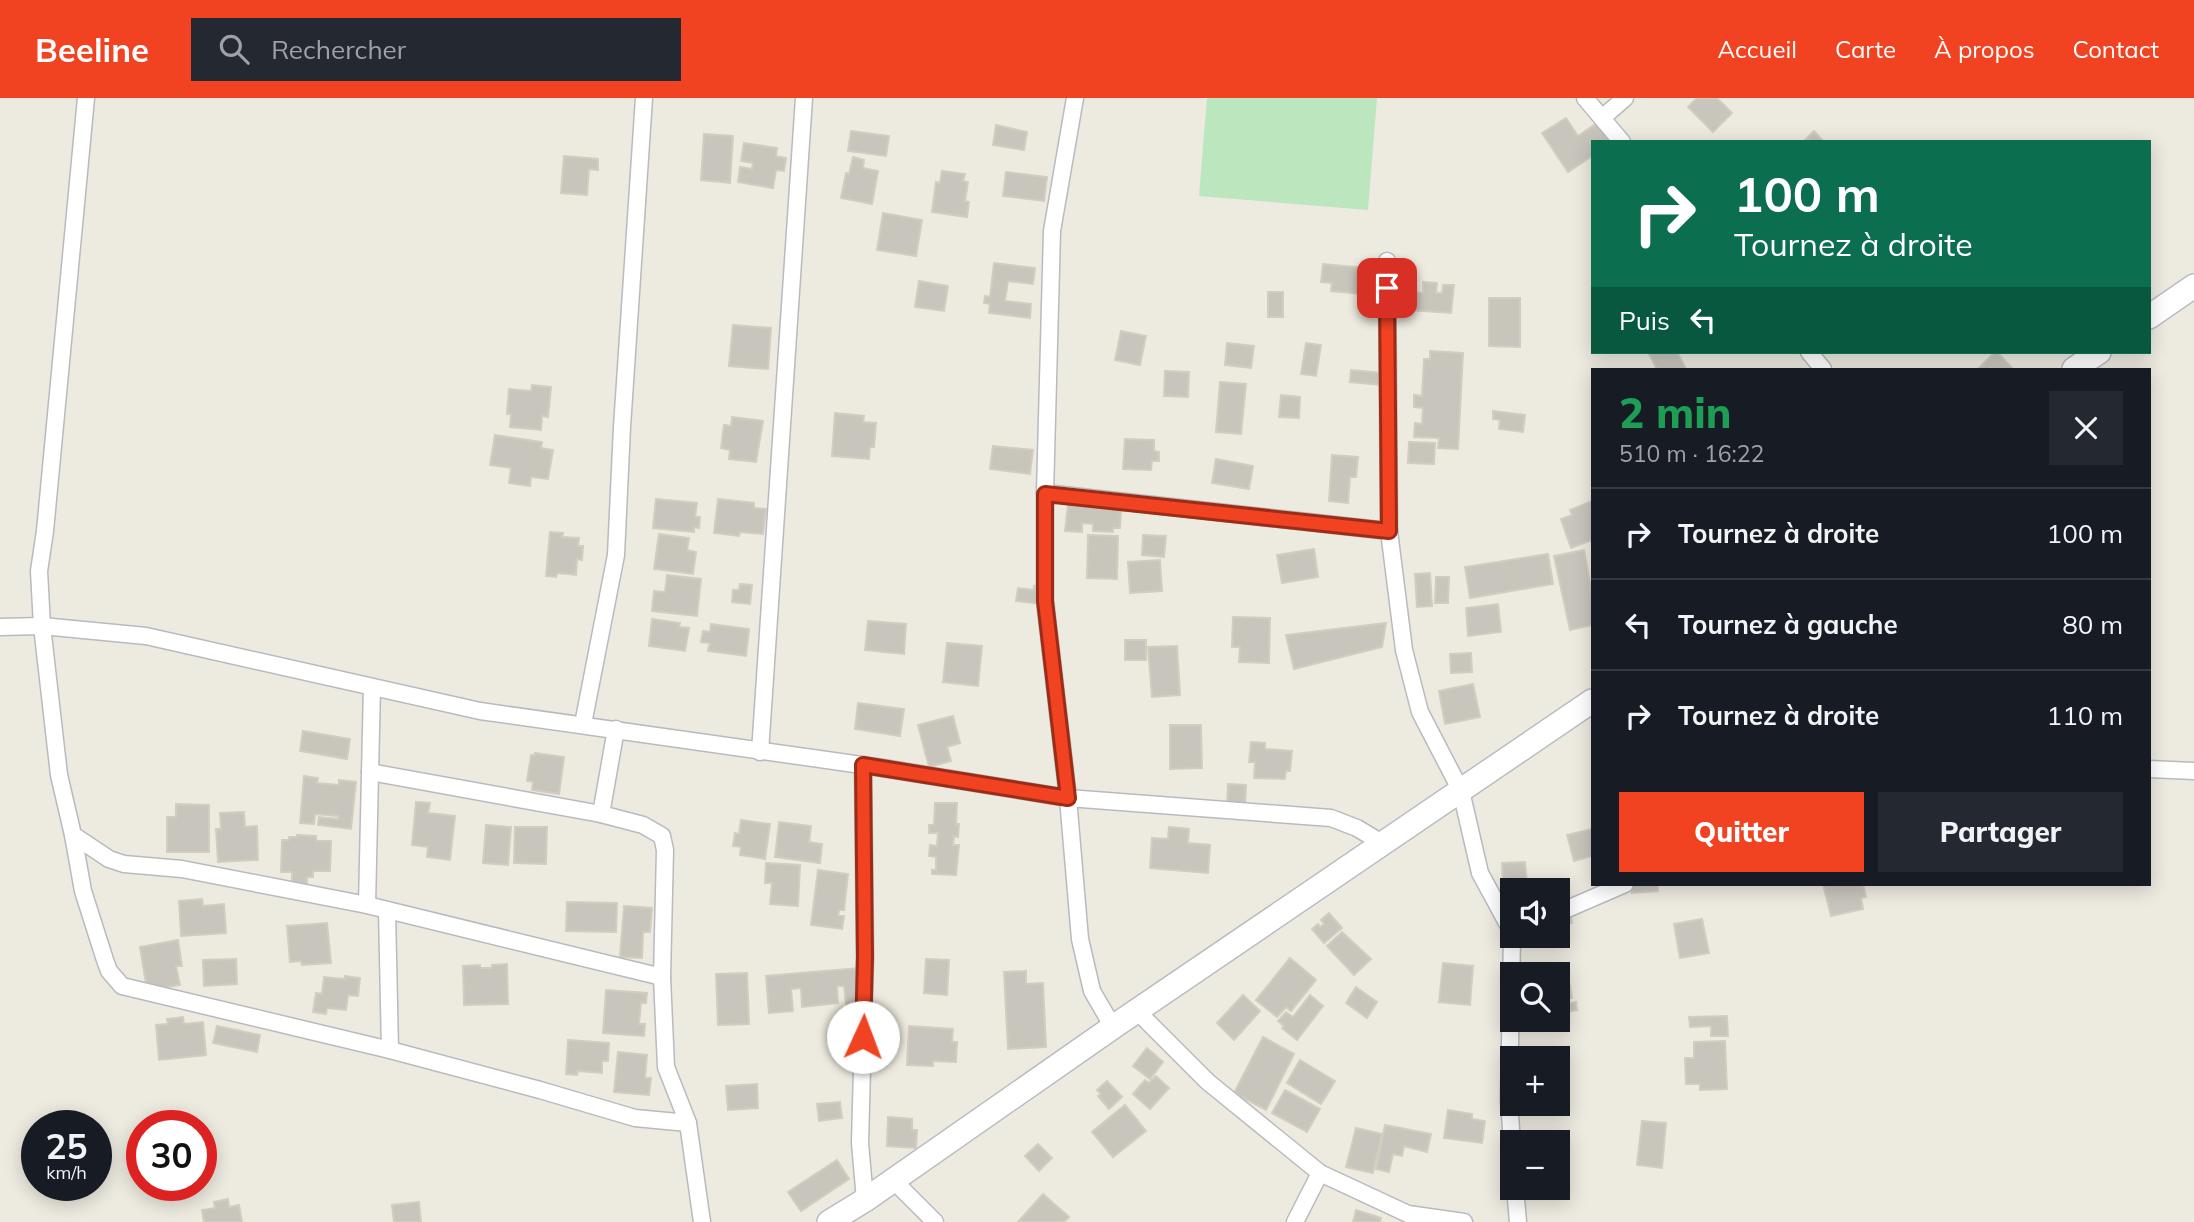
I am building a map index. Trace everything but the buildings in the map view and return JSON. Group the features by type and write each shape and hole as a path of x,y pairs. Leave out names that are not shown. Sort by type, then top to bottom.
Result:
{"main road":[{"path":"2151,316 2194,286"},
{"path":"2075,368 2096,354"},
{"path":"829,1222 1591,702"}],"street":[{"path":"86,98 46,531 39,571 41,626 60,775 83,891 109,971 122,986 390,1050 635,1118 688,1123"},
{"path":"583,724 616,555 644,98"},
{"path":"760,752 804,98"},
{"path":"1075,98 1052,231 1045,601 1068,798 1080,939 1092,991 1113,1027"},
{"path":"1585,98 1620,140"},
{"path":"1602,118 1625,98"},
{"path":"1387,261 1389,531 1404,650 1420,712 1461,791 1480,873 1500,911"},
{"path":"1811,354 1822,368"},
{"path":"1045,494 1389,531"},
{"path":"0,627 41,626 146,636 480,711 863,765 1068,798 1331,818 1357,828 1382,843"},
{"path":"367,905 372,687"},
{"path":"601,814 616,729"},
{"path":"863,765 865,957 859,1143 864,1200"},
{"path":"2151,769 2194,771"},
{"path":"370,772 601,814 643,825 662,836 665,850 662,977 666,1067 688,1123 702,1222"},
{"path":"74,835 108,859 124,864 181,869 387,909 662,977"},
{"path":"1570,908 1620,886"},
{"path":"387,909 390,1050"},
{"path":"1511,1130 1509,1100 1512,948"},
{"path":"1137,1011 1208,1082 1320,1173 1408,1214 1464,1222"},
{"path":"1295,1222 1320,1173"},
{"path":"893,1180 930,1216 910,1222"},
{"path":"1516,1200 1518,1222"}],"green space":[{"path":"1207,98 1377,98 1368,210 1199,196"}],"route":[{"path":"863,1037 863,765 1068,798 1045,601 1045,494 1389,531 1387,288"}]}
